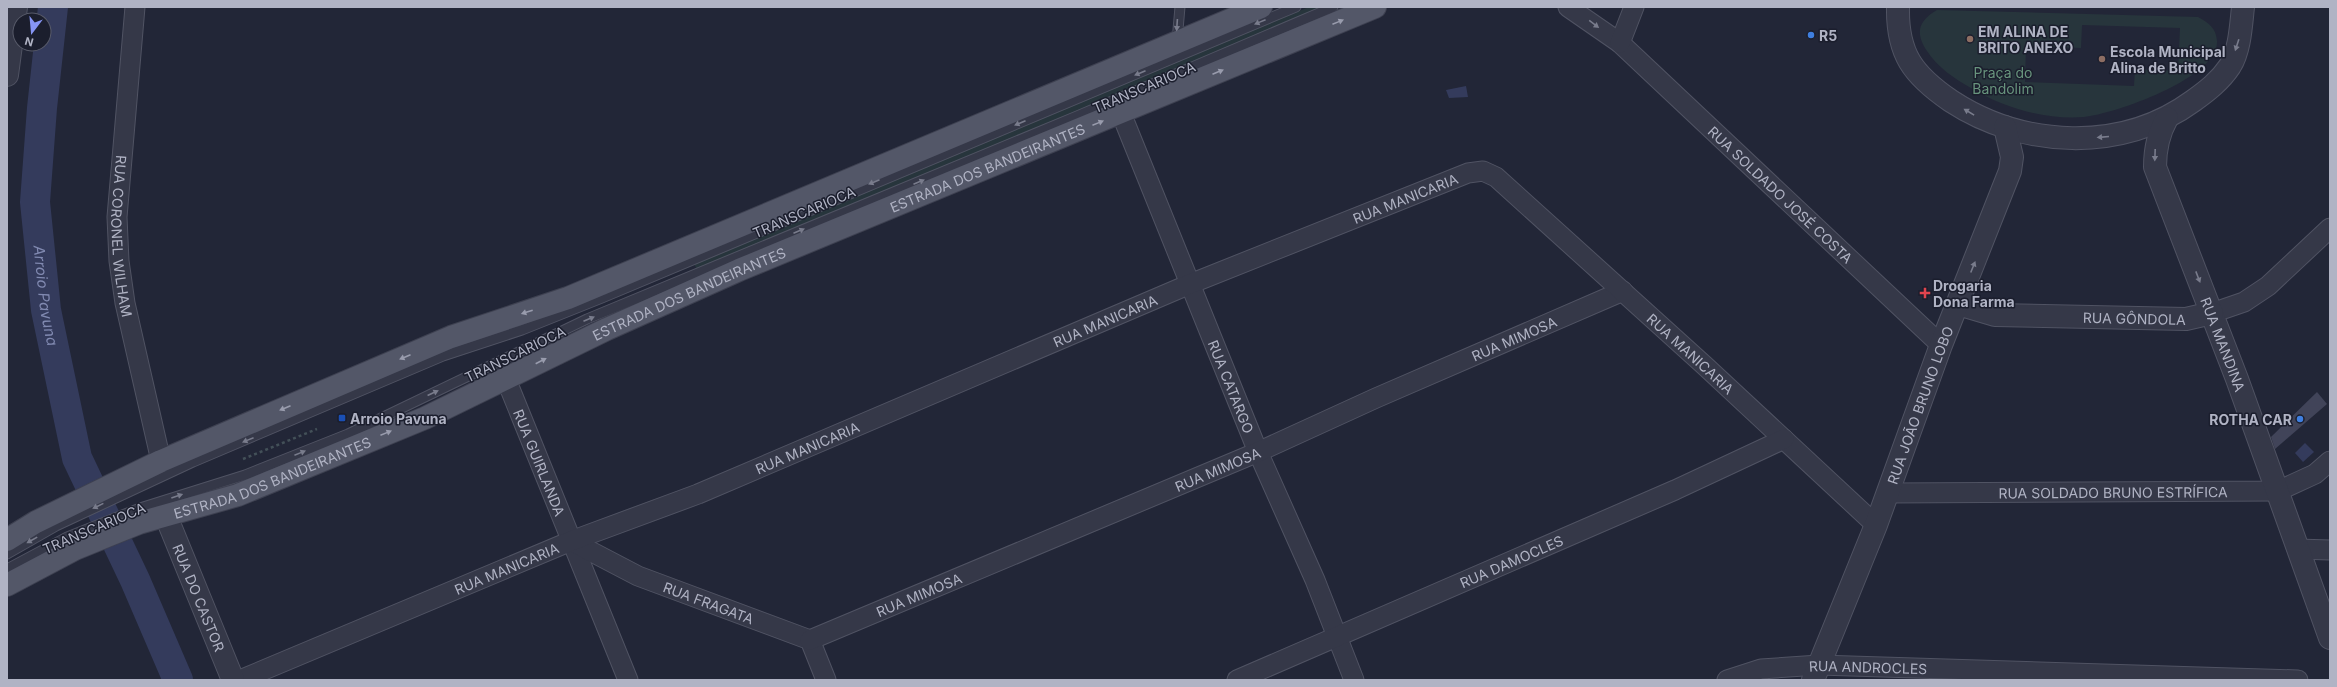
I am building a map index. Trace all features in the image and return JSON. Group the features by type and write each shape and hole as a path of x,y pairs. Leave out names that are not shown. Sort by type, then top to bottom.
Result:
{"main road":[{"path":"7,540 130,484 161,461 451,337 568,298 1261,7"},
{"name":"ESTRADA DOS BANDEIRANTES","path":"7,585 71,543 140,516 166,516 238,495 425,418 600,332 739,270 1375,7"},
{"path":"7,521 19,523 48,521"}],"street":[{"path":"7,75 16,7"},
{"name":"RUA CORONEL WILHAM","path":"136,7 117,217 119,261 125,303 161,461"},
{"name":"RUA SOLDADO JOSÉ COSTA","path":"1568,7 1620,43 1941,346"},
{"path":"1620,43 1634,7"},
{"path":"1898,7 1900,42 1906,58 1917,74 1933,88 1973,115 2005,128 2034,134 2075,139 2108,137 2136,131 2167,118 2213,86 2231,64 2239,38 2243,7"},
{"name":"RUA CATARGO","path":"1120,113 1258,452 1339,637 1354,680"},
{"name":"RUA MANDINA","path":"2167,118 2160,131 2155,152 2155,167 2212,313 2278,491 2297,549 2330,638"},
{"name":"RUA JOÃO BRUNO LOBO","path":"1816,672 1876,525 1941,346 2010,171 2012,157 2005,128"},
{"name":"RUA MANICARIA","path":"240,680 571,541 698,494 1190,284 1468,173 1483,171 1496,177 1623,291 1876,525"},
{"name":"RUA GÔNDOLA","path":"1958,304 1996,316 2186,319 2212,313 2244,302 2268,286 2330,228"},
{"name":"RUA MIMOSA","path":"810,640 1258,452 1383,395 1623,291"},
{"name":"RUA GUIRLANDA","path":"506,379 628,680"},
{"name":"RUA DAMOCLES","path":"1237,680 1675,490 1784,439"},
{"name":"RUA SOLDADO BRUNO ESTRÍFICA","path":"1888,493 2278,491 2315,474 2330,461"},
{"name":"RUA DO CASTOR","path":"166,516 233,680"},
{"name":"RUA FRAGATA","path":"571,541 638,576 810,640"},
{"path":"2297,549 2330,550"},
{"path":"810,640 826,680"},
{"name":"RUA ANDROCLES","path":"1727,680 1761,669 1816,672 2298,680"}],"lane":[{"path":"1177,43 1177,23 1180,7"},
{"name":"TRANSCARIOCA","path":"130,484 443,356 522,330 602,298 1296,7"},
{"name":"TRANSCARIOCA","path":"140,516 348,434 587,320 1077,116 1333,7"},
{"name":"TRANSCARIOCA","path":"7,554 48,521"},
{"name":"TRANSCARIOCA","path":"7,569 71,543"}],"path":[{"path":"244,459 317,429"}],"green space":[{"path":"1309,7 1328,7 701,277 694,264 961,149"},
{"name":"Praça do Bandolim","path":"1937,10 2198,17 2211,26 2217,41 2213,55 2201,68 2184,81 2162,92 2118,109 2098,114 2084,117 2055,117 2011,107 1983,95 1953,77 1931,57 1923,45 1920,28 1922,23","holes":["2082,25 2180,28 2178,71 2135,69 2134,86 2025,82 2026,46 2081,48"]}],"water":[{"path":"1466,86 1468,97 1449,98 1446,90"},
{"path":"2305,443 2314,452 2303,462 2295,453"}],"building":[{"name":"ROTHA CAR","path":"2317,392 2327,404 2275,449 2271,437"}],"waterway":[{"name":"Arroio Pavuna","path":"53,7 42,108 35,202 46,310 77,458 135,580 178,680"}],"place":[{"name":"R5","path":"1811,35"},
{"name":"EM ALINA DE BRITO ANEXO","path":"1970,39"},
{"name":"Escola Municipal Alina de Britto","path":"2102,59"},
{"name":"Drogaria Dona Farma","path":"1925,293"},
{"name":"Arroio Pavuna","path":"342,418"},
{"name":"ROTHA CAR","path":"2300,419"}]}
